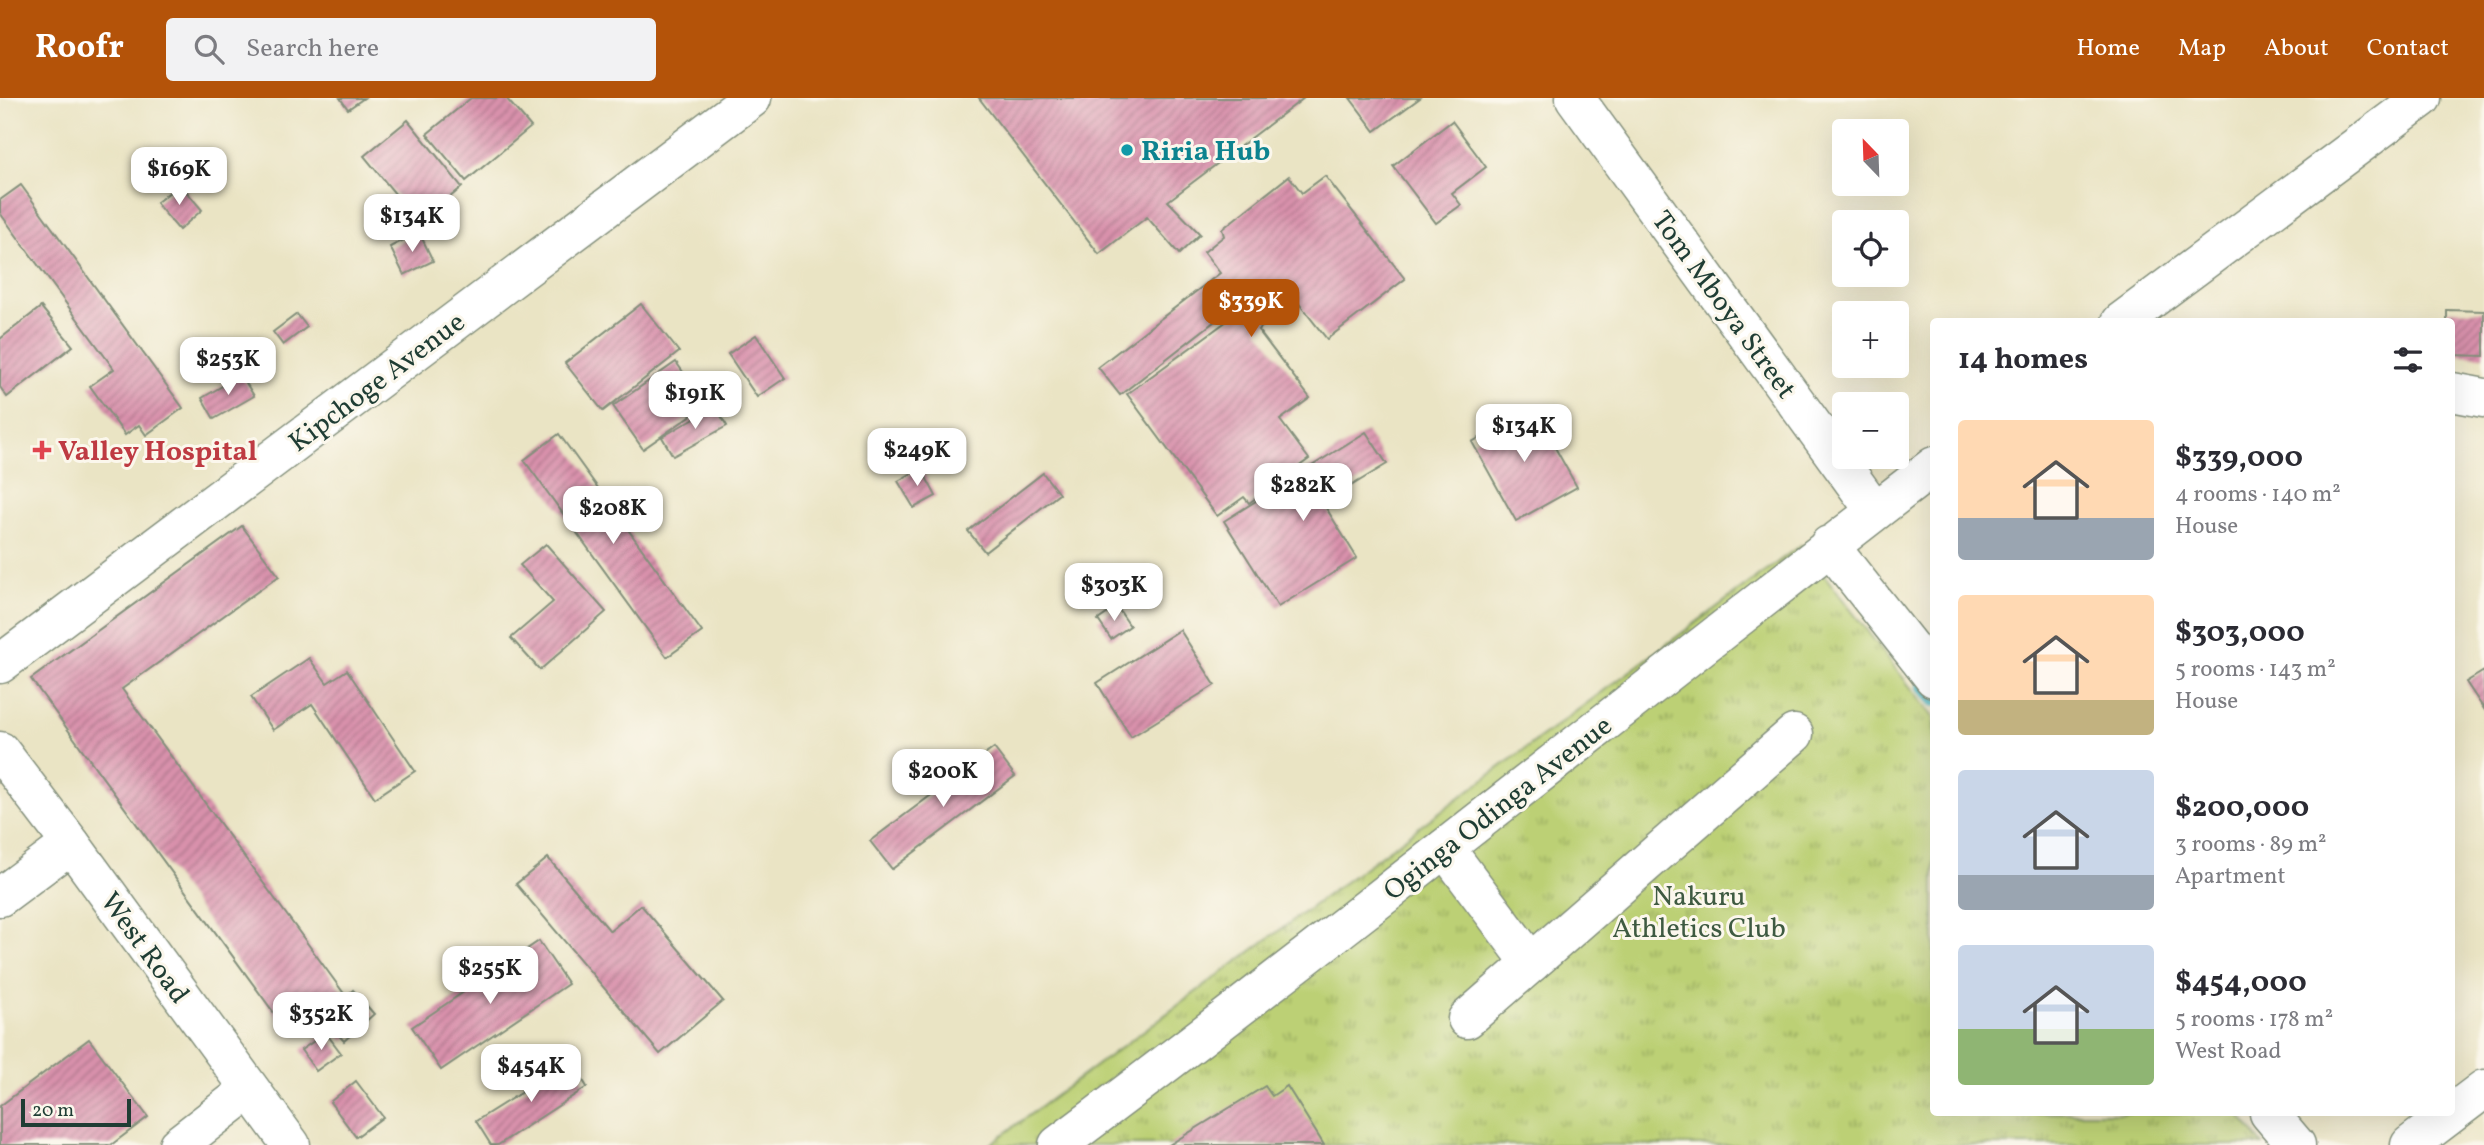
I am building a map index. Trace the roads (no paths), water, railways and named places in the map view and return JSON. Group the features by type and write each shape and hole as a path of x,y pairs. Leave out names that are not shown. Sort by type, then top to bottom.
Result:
{"street":[{"name":"Kipchoge Avenue","path":"0,664 752,98"},
{"path":"2126,318 2422,98"},
{"name":"Tom Mboya Street","path":"1577,99 1875,510"},
{"path":"2455,393 2484,398"},
{"name":"Oginga Odinga Avenue","path":"1058,1145 1445,848 1829,545 1930,469"},
{"path":"1829,545 1930,673"},
{"path":"1467,1019 1794,734"},
{"name":"West Road","path":"0,751 291,1145"},
{"path":"0,897 71,844"},
{"path":"1445,848 1531,963"},
{"path":"2455,1111 2484,1089"},
{"path":"178,1145 249,1090"},
{"path":"2272,1116 2297,1145"},
{"path":"2410,1145 2448,1116"}],"waterway":[{"path":"1921,687 1930,697"}],"place":[{"name":"Riria Hub","path":"1127,150"},
{"name":"Valley Hospital","path":"42,450"}],"park label":[{"name":"Nakuru Athletics Club","path":"1699,911"}]}
